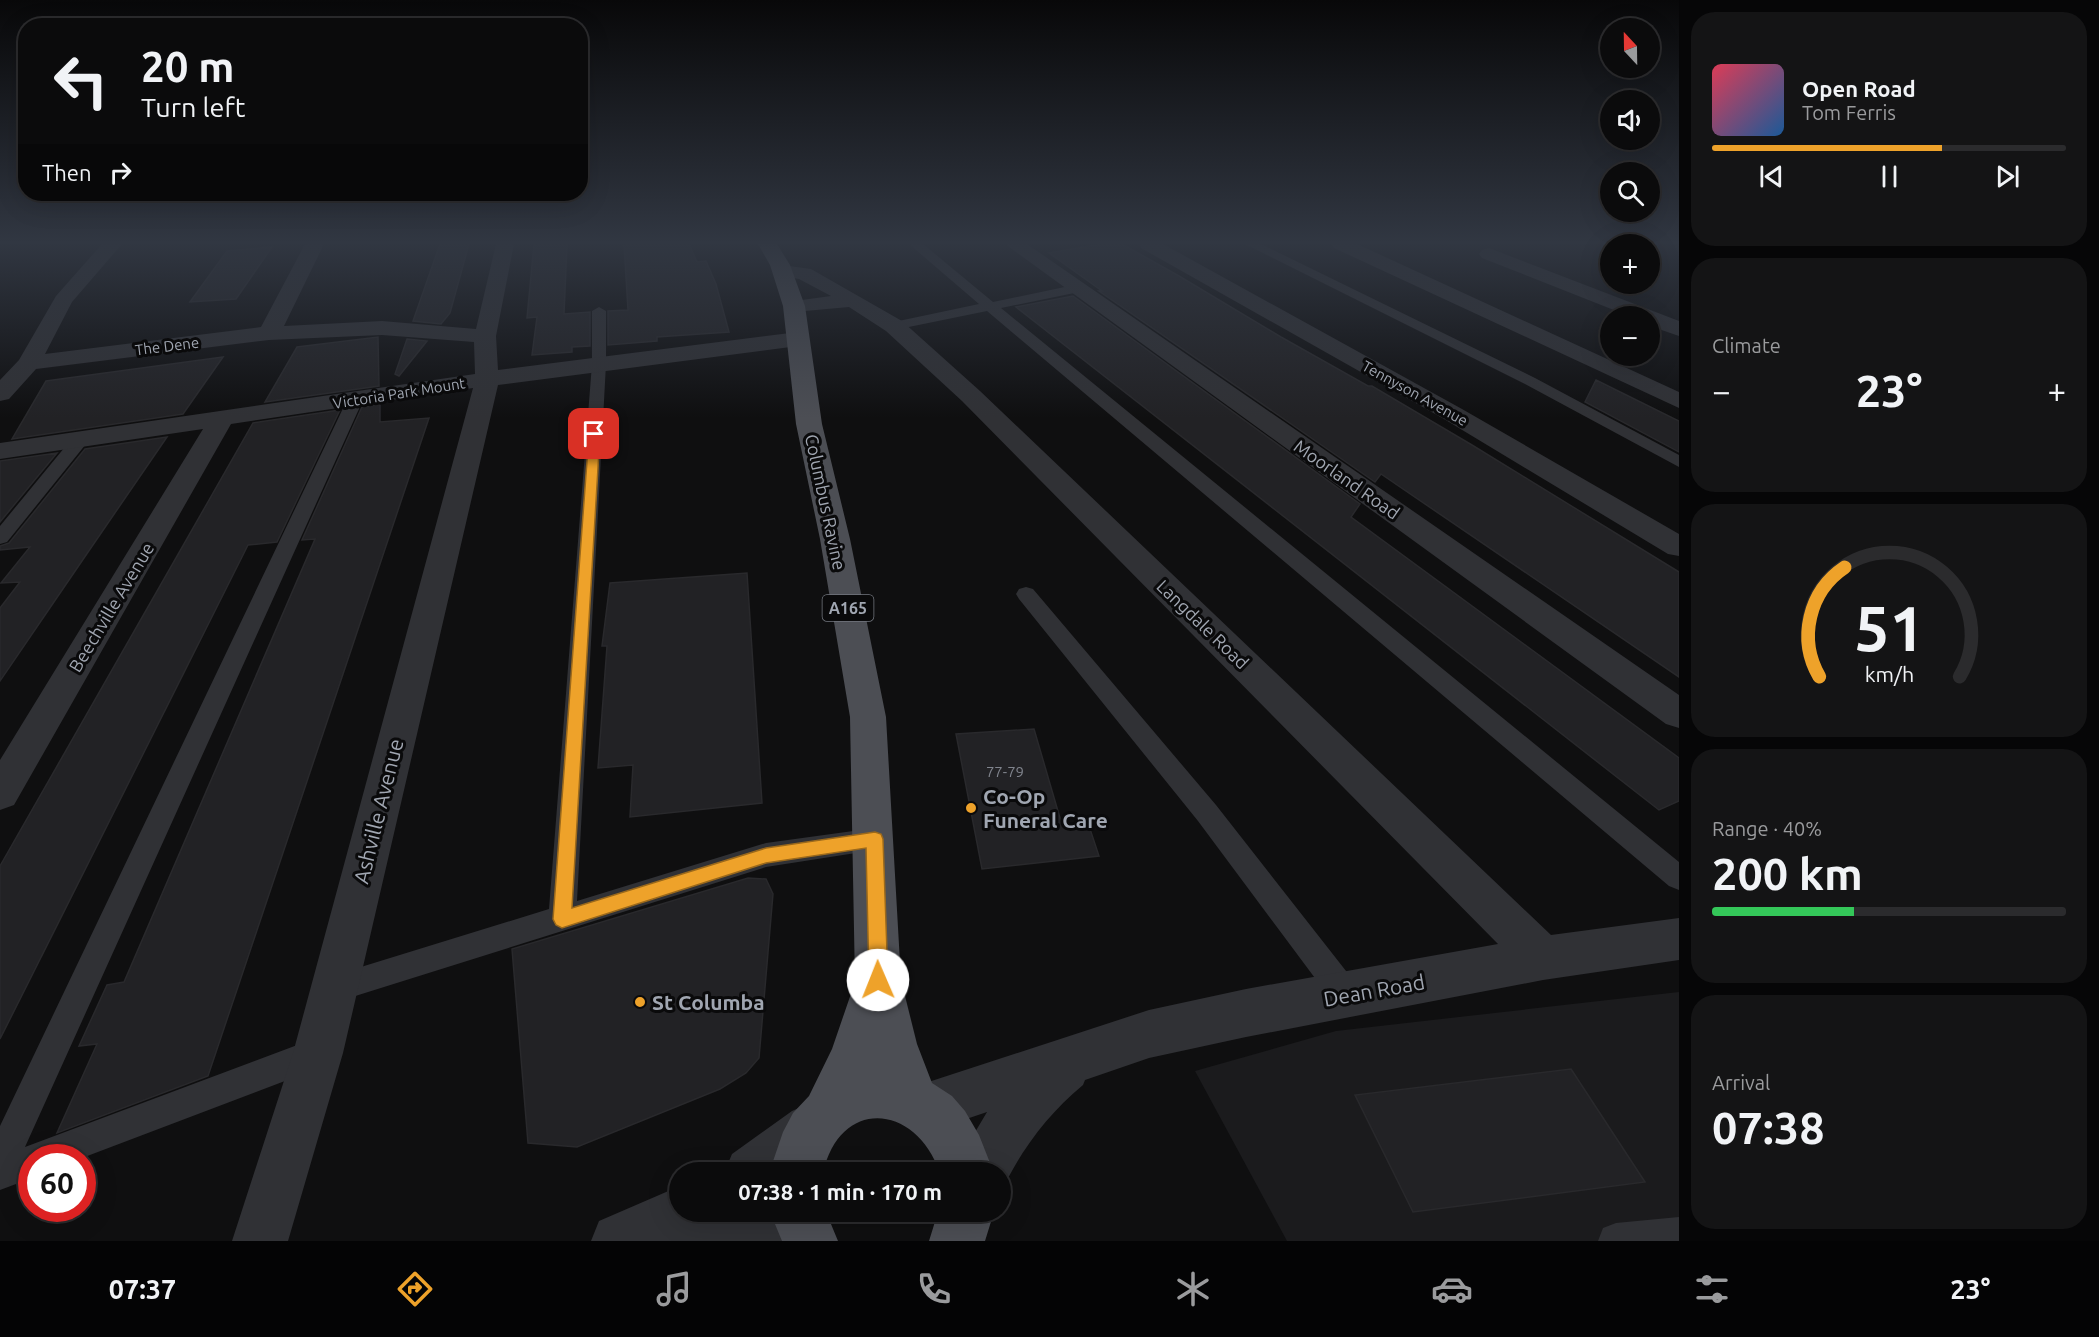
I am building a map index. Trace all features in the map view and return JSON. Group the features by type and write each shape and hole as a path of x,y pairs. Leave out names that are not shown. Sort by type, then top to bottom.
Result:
{"main road":[{"name":"Columbus Ravine","path":"792,302 808,424 835,539 868,717 875,839 878,980 892,1044 920,1104"},
{"name":"Columbus Ravine","path":"799,1162 805,1142 823,1118 858,1048 871,1014 878,980"},
{"path":"823,1118 843,1101 860,1095 878,1093 897,1095 920,1104 944,1124 958,1147 963,1162"},
{"path":"802,1222 810,1241"},
{"path":"957,1241 963,1222"}],"street":[{"path":"0,394 29,363 62,302"},
{"path":"269,333 285,302"},
{"name":"Ashville Avenue","path":"260,1241 318,1053 487,379 485,336 494,302"},
{"path":"794,306 834,302"},
{"name":"Langdale Road","path":"856,302 894,326 971,396 1543,958"},
{"name":"Moorland Road","path":"1099,302 1679,714"},
{"name":"Tennyson Avenue","path":"1252,302 1453,414 1679,547"},
{"path":"1505,302 1679,401"},
{"path":"1660,322 1679,329"},
{"name":"The Dene","path":"29,363 269,333 382,328 485,336"},
{"name":"Victoria Park Mount","path":"0,451 487,379 798,339"},
{"name":"Beechville Avenue","path":"0,794 221,420"},
{"name":"Dean Road","path":"920,1104 1073,1060 1160,1032 1246,1013 1543,958 1679,939"},
{"name":"Dean Road","path":"988,1162 1012,1120 1041,1087 1073,1060"},
{"path":"765,1162 823,1118"},
{"path":"619,1241 669,1219"},
{"path":"752,1222 783,1233 796,1241"}],"lane":[{"path":"986,302 1679,878"},
{"path":"894,326 1011,302"},
{"path":"1369,302 1530,381 1679,462"},
{"path":"562,919 599,364 599,311"},
{"path":"0,1163 356,400"},
{"path":"0,538 80,440"},
{"path":"1026,594 1207,813 1347,996"},
{"path":"333,989 766,855 875,839"},
{"path":"76,1144 318,1053"},
{"path":"0,1173 18,1166"},
{"path":"1616,1241 1679,1235"}],"shaded area":[{"path":"1679,992 1679,1241 1287,1241 1195,1071 1336,1031"}],"building":[{"path":"420,302 453,302 450,313 441,324 413,321"},
{"path":"529,302 565,302 564,314 590,312 590,346 572,347 572,352 532,355 537,317 527,318"},
{"path":"628,302 721,302 729,332 657,337 657,341 608,345 608,311 628,310"},
{"path":"1042,302 1081,302 1360,504 1351,517 1679,758 1679,801 1659,810 1016,307"},
{"path":"1115,302 1222,302 1472,445 1679,572 1679,677 1381,474 1375,482"},
{"path":"378,337 379,386 265,402 297,347"},
{"path":"407,339 427,341 399,376 395,374"},
{"path":"223,357 183,414 12,439 46,381"},
{"path":"1596,380 1679,421 1679,452 1585,402"},
{"path":"380,404 380,422 429,418 208,1076 57,1133 97,1044 79,1046 107,985 124,982 315,539 302,540 362,407"},
{"path":"340,410 277,542 248,545 0,1039 0,866 253,423"},
{"path":"167,437 0,681 0,608 20,582 1,583 30,547 0,550 0,546 9,543 85,449"},
{"path":"57,453 0,522 0,461"},
{"path":"747,573 762,803 630,817 633,765 598,768 607,646 602,646 610,583"},
{"path":"1034,729 1062,825 1088,823 1099,856 982,869 956,734"},
{"name":"St Columba","path":"748,878 766,879 773,894 759,1058 746,1073 720,1089 577,1147 528,1143 512,949"},
{"path":"1571,1069 1645,1182 1413,1212 1355,1095"}],"place":[{"name":"Co-Op Funeral Care","path":"971,808"},
{"name":"St Columba","path":"640,1002"}],"route":[{"path":"594,434 562,919 766,855 875,839 878,980"}]}
